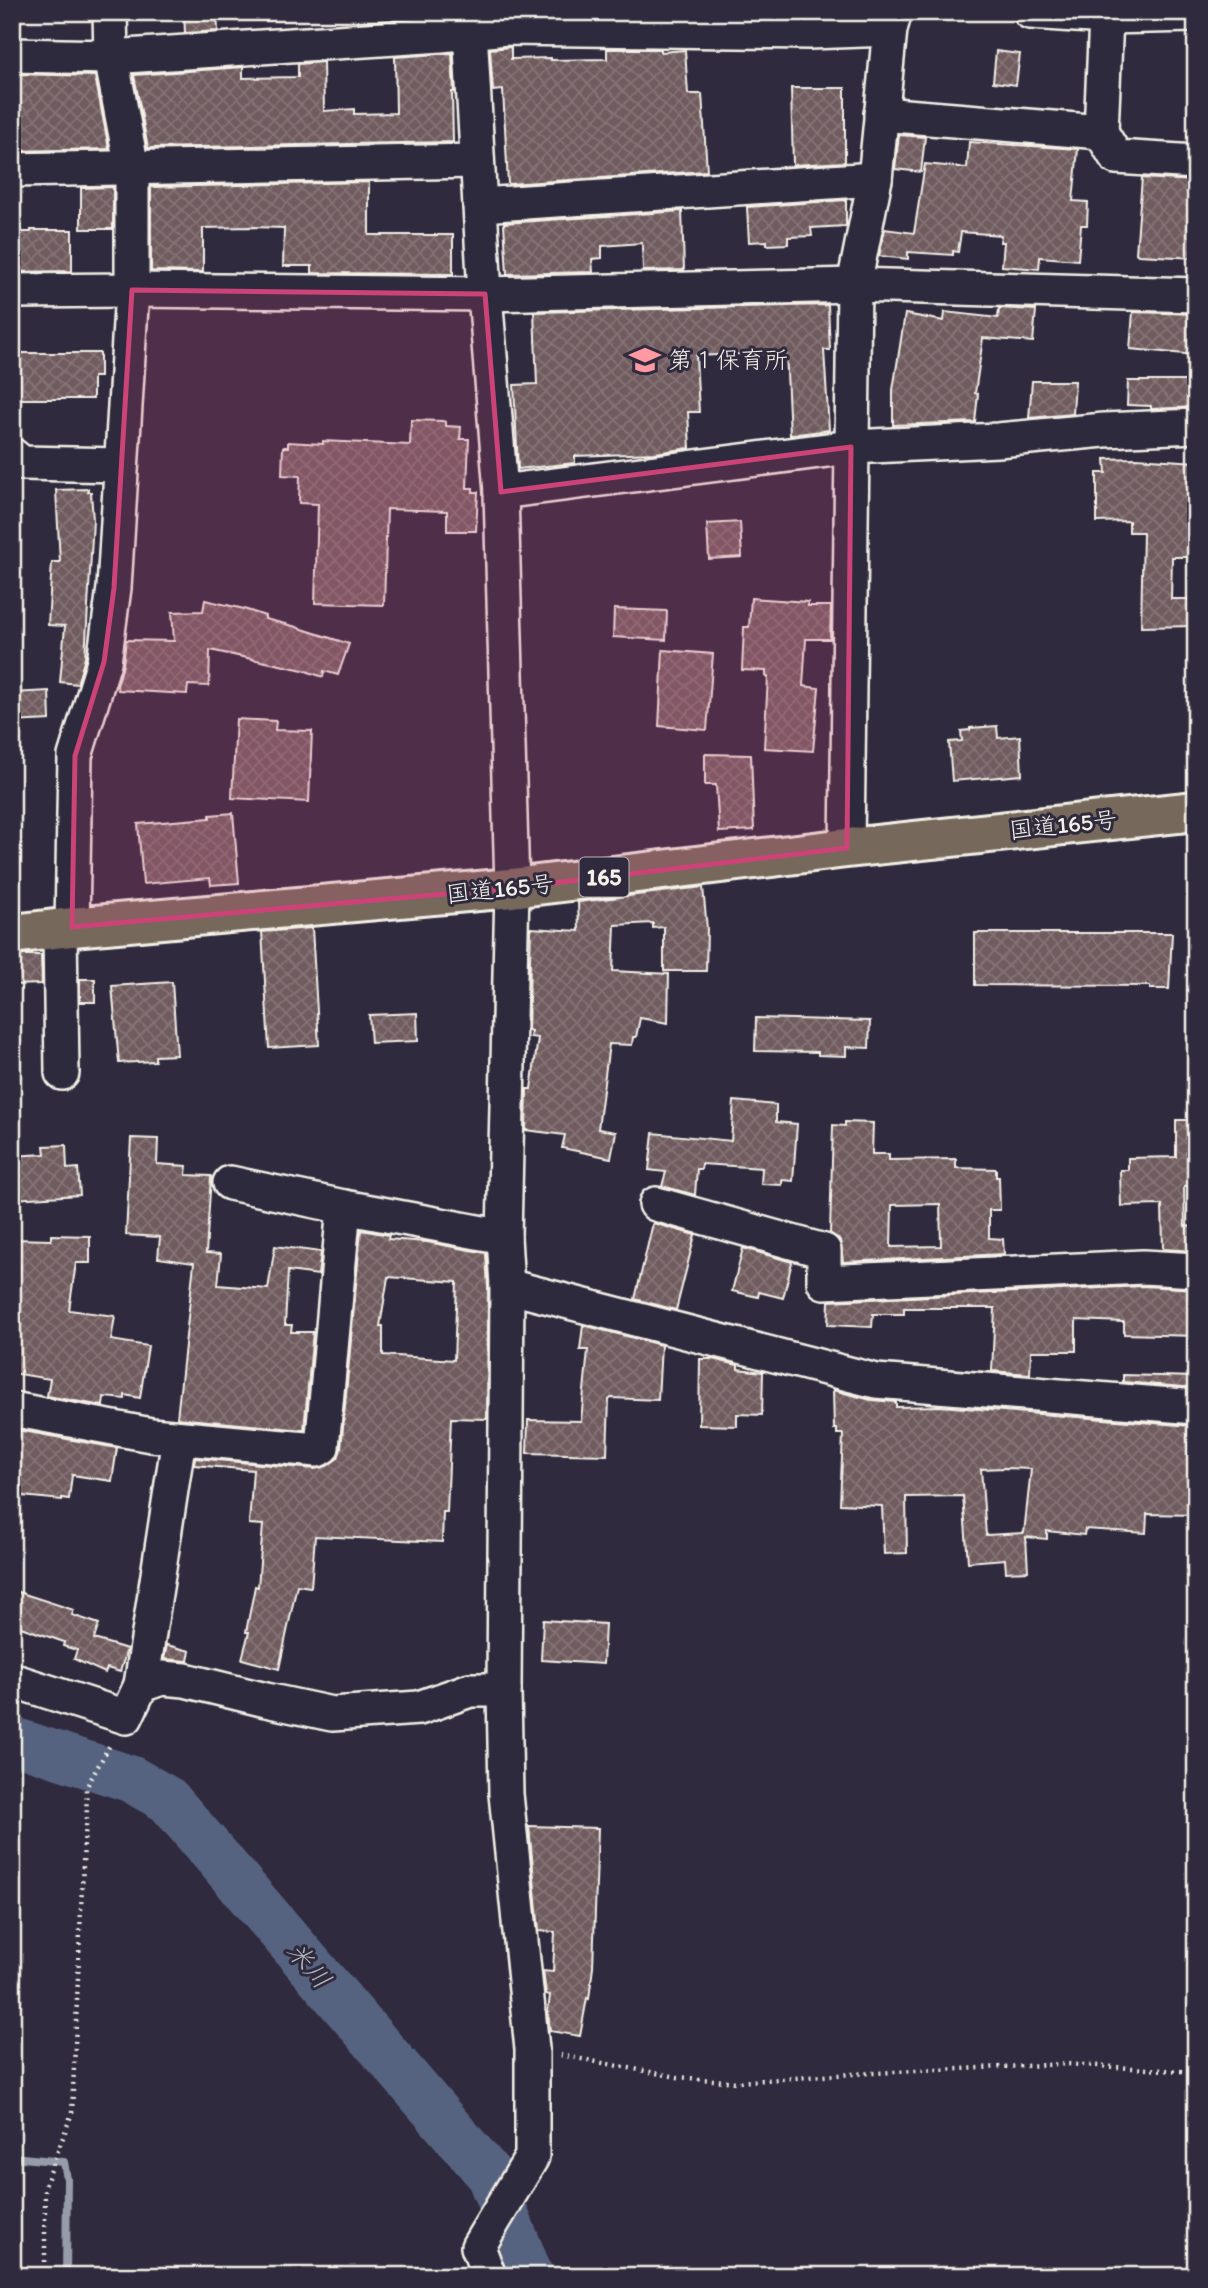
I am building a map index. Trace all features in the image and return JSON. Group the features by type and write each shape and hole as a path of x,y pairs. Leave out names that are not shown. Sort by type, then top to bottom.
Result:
{"highway":[{"name":"国道165号","path":"12,934 512,888 847,848 1196,811"}],"street":[{"path":"62,1073 75,756 104,662 114,588 132,290 132,168 111,58 110,12"},
{"path":"1030,12 1106,17 1196,15"},
{"path":"1106,17 1101,132 1116,157 1196,162"},
{"path":"12,55 111,58 441,35 471,21 506,28 809,32 893,20 875,179 854,285 847,848"},
{"path":"471,21 485,294 501,492 512,888 504,1237 507,1286 504,1690 506,1794 531,2049 532,2157 478,2246 489,2276"},
{"path":"881,114 1101,132"},
{"path":"12,170 477,160"},
{"path":"480,205 875,179"},
{"path":"12,291 485,294 854,285 1196,295"},
{"path":"501,492 851,447 1196,426"},
{"path":"12,455 22,463 121,465"},
{"path":"230,1182 504,1237"},
{"path":"656,1204 824,1251 824,1282 1130,1268 1196,1270"},
{"path":"12,1409 151,1435 317,1450 322,1447 344,1207"},
{"path":"507,1286 876,1381 1196,1407"},
{"path":"12,1680 126,1717 141,1685 178,1438"},
{"path":"141,1685 162,1678 185,1680 332,1714 419,1708 470,1690 504,1690"}],"path":[{"path":"45,2276 45,2186 72,2113 87,1819 86,1788 108,1748"},
{"path":"531,2049 677,2077 737,2082 1067,2064 1196,2072"}],"highlighted area":[{"path":"132,290 485,294 501,492 851,447 847,848 512,888 72,927 75,756 104,662 114,588"}],"building":[{"path":"184,12 217,12 218,31 185,33"},
{"path":"415,12 448,12 448,15 415,17"},
{"path":"511,47 511,59 551,60 607,59 607,49 661,49 661,52 685,50 688,94 702,94 707,171 508,184 503,90 493,91 490,49"},
{"path":"996,51 1020,54 1016,85 993,82"},
{"path":"452,53 453,142 148,148 134,75 243,67 243,78 298,77 298,64 323,62 324,111 354,109 354,114 396,113 395,57"},
{"path":"13,74 95,76 109,149 12,151"},
{"path":"791,88 845,88 845,162 793,165"},
{"path":"899,135 925,137 921,172 895,169"},
{"path":"969,142 1078,149 1073,201 1088,202 1087,225 1081,225 1078,260 1040,257 1039,269 1002,266 1004,242 1000,242 1001,235 961,232 958,252 953,251 953,255 908,252 908,259 879,256 885,229 914,233 925,164 967,168"},
{"path":"1142,178 1196,181 1196,258 1136,253"},
{"path":"369,182 369,235 453,235 453,274 312,273 312,266 283,266 284,228 252,227 203,228 203,272 151,271 151,187"},
{"path":"113,187 113,229 81,229 81,188"},
{"path":"846,200 846,226 811,228 812,236 788,237 788,244 749,242 747,207"},
{"path":"682,211 684,270 643,271 642,243 602,246 602,258 592,259 593,272 507,274 504,223"},
{"path":"72,230 72,271 12,272 12,232"},
{"path":"828,305 830,350 824,350 829,430 790,435 786,352 696,356 699,412 688,412 690,448 655,453 575,456 575,463 518,469 514,385 537,384 534,312"},
{"path":"999,308 1036,310 1033,342 983,338 975,393 978,394 975,422 893,425 893,390 905,314 944,321 945,312 998,318"},
{"path":"1133,312 1196,314 1196,355 1130,349"},
{"path":"12,353 100,353 100,377 93,377 93,399 12,399"},
{"path":"1032,381 1075,381 1073,414 1029,418"},
{"path":"1128,381 1196,381 1196,407 1151,409 1151,406 1127,405"},
{"path":"411,420 446,422 446,426 461,427 460,439 469,439 467,488 478,492 476,531 447,531 447,511 387,509 384,605 315,603 318,504 299,503 300,476 282,475 283,447 288,447 288,442 323,444 323,441 410,445"},
{"path":"1105,459 1196,462 1196,557 1172,557 1171,599 1196,599 1196,626 1141,627 1143,532 1129,532 1129,521 1097,522 1097,473 1106,473"},
{"path":"88,489 88,492 91,492 93,520 85,658 77,684 60,682 65,626 48,625 52,562 60,562 56,490"},
{"path":"740,522 742,557 709,559 707,524"},
{"path":"751,598 808,602 808,606 831,606 830,639 806,639 803,686 819,688 813,751 764,748 768,677 766,671 742,670 744,627 749,627"},
{"path":"205,600 244,609 265,616 265,619 349,644 338,675 324,671 323,677 303,670 210,650 209,686 188,685 187,694 118,690 126,640 174,641 172,612 203,611"},
{"path":"614,609 667,611 666,640 613,637"},
{"path":"663,650 713,654 707,730 659,726"},
{"path":"49,691 50,720 12,722 12,693"},
{"path":"236,719 276,721 275,730 312,731 309,802 232,798"},
{"path":"997,726 998,738 1020,736 1022,775 952,781 949,742 962,741 961,731 970,728"},
{"path":"705,754 751,755 754,830 719,832 716,785 705,785"},
{"path":"233,813 239,883 211,885 210,878 143,884 138,824 210,818 210,815"},
{"path":"703,887 707,929 706,971 664,971 664,927 653,928 653,923 615,925 613,971 669,974 668,1023 640,1018 632,1045 609,1044 598,1129 616,1132 611,1158 562,1148 565,1135 526,1130 527,1089 531,1089 538,1038 530,1037 531,1031 528,1030 531,928 579,931 578,902"},
{"path":"312,928 319,1045 269,1048 262,932"},
{"path":"975,933 1172,933 1169,989 1150,989 1150,986 975,985"},
{"path":"12,955 41,955 42,984 12,985"},
{"path":"80,979 95,979 95,1002 80,1002"},
{"path":"172,982 177,1055 155,1056 155,1061 119,1063 112,986"},
{"path":"417,1013 418,1041 371,1043 369,1015"},
{"path":"756,1018 870,1021 869,1048 846,1047 846,1056 818,1055 818,1052 755,1051"},
{"path":"734,1101 776,1105 776,1122 797,1124 793,1181 782,1180 782,1185 761,1184 762,1168 702,1164 701,1169 697,1169 695,1195 662,1186 666,1172 649,1170 653,1133 731,1141"},
{"path":"1176,1120 1196,1120 1196,1186 1184,1186 1185,1226 1196,1227 1196,1251 1163,1249 1162,1205 1121,1206 1120,1170 1128,1170 1128,1158 1176,1157"},
{"path":"845,1122 873,1123 872,1154 889,1154 889,1160 956,1159 956,1168 996,1169 996,1177 999,1177 1000,1210 989,1210 989,1238 1003,1239 1004,1254 843,1262 840,1240 830,1233 833,1125 845,1126","holes":["940,1204 941,1246 891,1247 892,1205"]},
{"path":"131,1138 158,1139 157,1164 187,1166 186,1175 211,1176 206,1253 221,1254 218,1285 268,1289 275,1246 321,1252 318,1275 288,1271 285,1325 292,1325 291,1332 313,1332 304,1430 177,1418 194,1263 158,1258 160,1237 126,1235"},
{"path":"66,1145 67,1169 78,1168 80,1195 12,1199 12,1156 45,1154 44,1146"},
{"path":"653,1223 695,1235 676,1310 635,1299"},
{"path":"361,1230 389,1235 388,1239 427,1242 486,1253 487,1419 451,1418 447,1512 443,1512 442,1542 315,1536 311,1587 297,1585 279,1669 242,1659 249,1632 246,1632 255,1586 258,1587 263,1525 249,1524 253,1470 194,1465 195,1458 315,1469 327,1466 338,1458","holes":["388,1277 457,1282 454,1360 383,1355 383,1326 380,1326"]},
{"path":"51,1235 90,1236 90,1263 76,1263 69,1310 115,1316 111,1340 148,1346 140,1398 125,1395 125,1399 104,1397 103,1406 47,1396 50,1379 12,1373 12,1316 20,1265 12,1265 12,1239 51,1240"},
{"path":"743,1248 792,1262 783,1298 759,1292 758,1297 732,1291"},
{"path":"1143,1286 1196,1289 1196,1336 1124,1334 1124,1322 1076,1320 1076,1351 1031,1351 1030,1374 992,1371 995,1308 904,1308 904,1314 873,1314 872,1327 828,1325 829,1301"},
{"path":"583,1325 661,1345 658,1400 609,1400 607,1455 527,1453 528,1420 581,1421 588,1350 580,1350"},
{"path":"700,1359 712,1359 738,1365 738,1369 763,1372 762,1415 737,1414 737,1426 699,1425"},
{"path":"1123,1375 1196,1377 1196,1388 1123,1382"},
{"path":"833,1390 871,1400 896,1402 896,1407 940,1406 1192,1426 1192,1440 1196,1440 1196,1515 1147,1514 1146,1533 1085,1529 1084,1535 1047,1531 1047,1539 1026,1537 1028,1571 1006,1572 1005,1559 968,1562 963,1496 906,1497 907,1553 884,1554 882,1506 840,1504 843,1434 837,1434 837,1429 834,1429","holes":["981,1469 1031,1469 1024,1533 986,1535"]},
{"path":"12,1429 117,1448 112,1481 72,1475 69,1499 62,1500 12,1495"},
{"path":"12,1590 74,1610 72,1615 99,1624 94,1639 127,1649 120,1672 107,1668 105,1673 74,1659 77,1650 63,1646 64,1642 12,1624"},
{"path":"543,1620 605,1624 603,1664 541,1660"},
{"path":"167,1645 190,1651 188,1661 164,1659"},
{"path":"529,1826 598,1828 593,1967 580,2036 550,2031 550,1995 546,1994 543,1971 553,1972 555,1932 539,1931"}],"waterway":[{"name":"米川","path":"12,1740 131,1779 168,1800 489,2174 530,2276"},
{"path":"12,2157 64,2162 67,2179 66,2276"}],"place":[{"name":"第１保育所","path":"645,360"}]}
